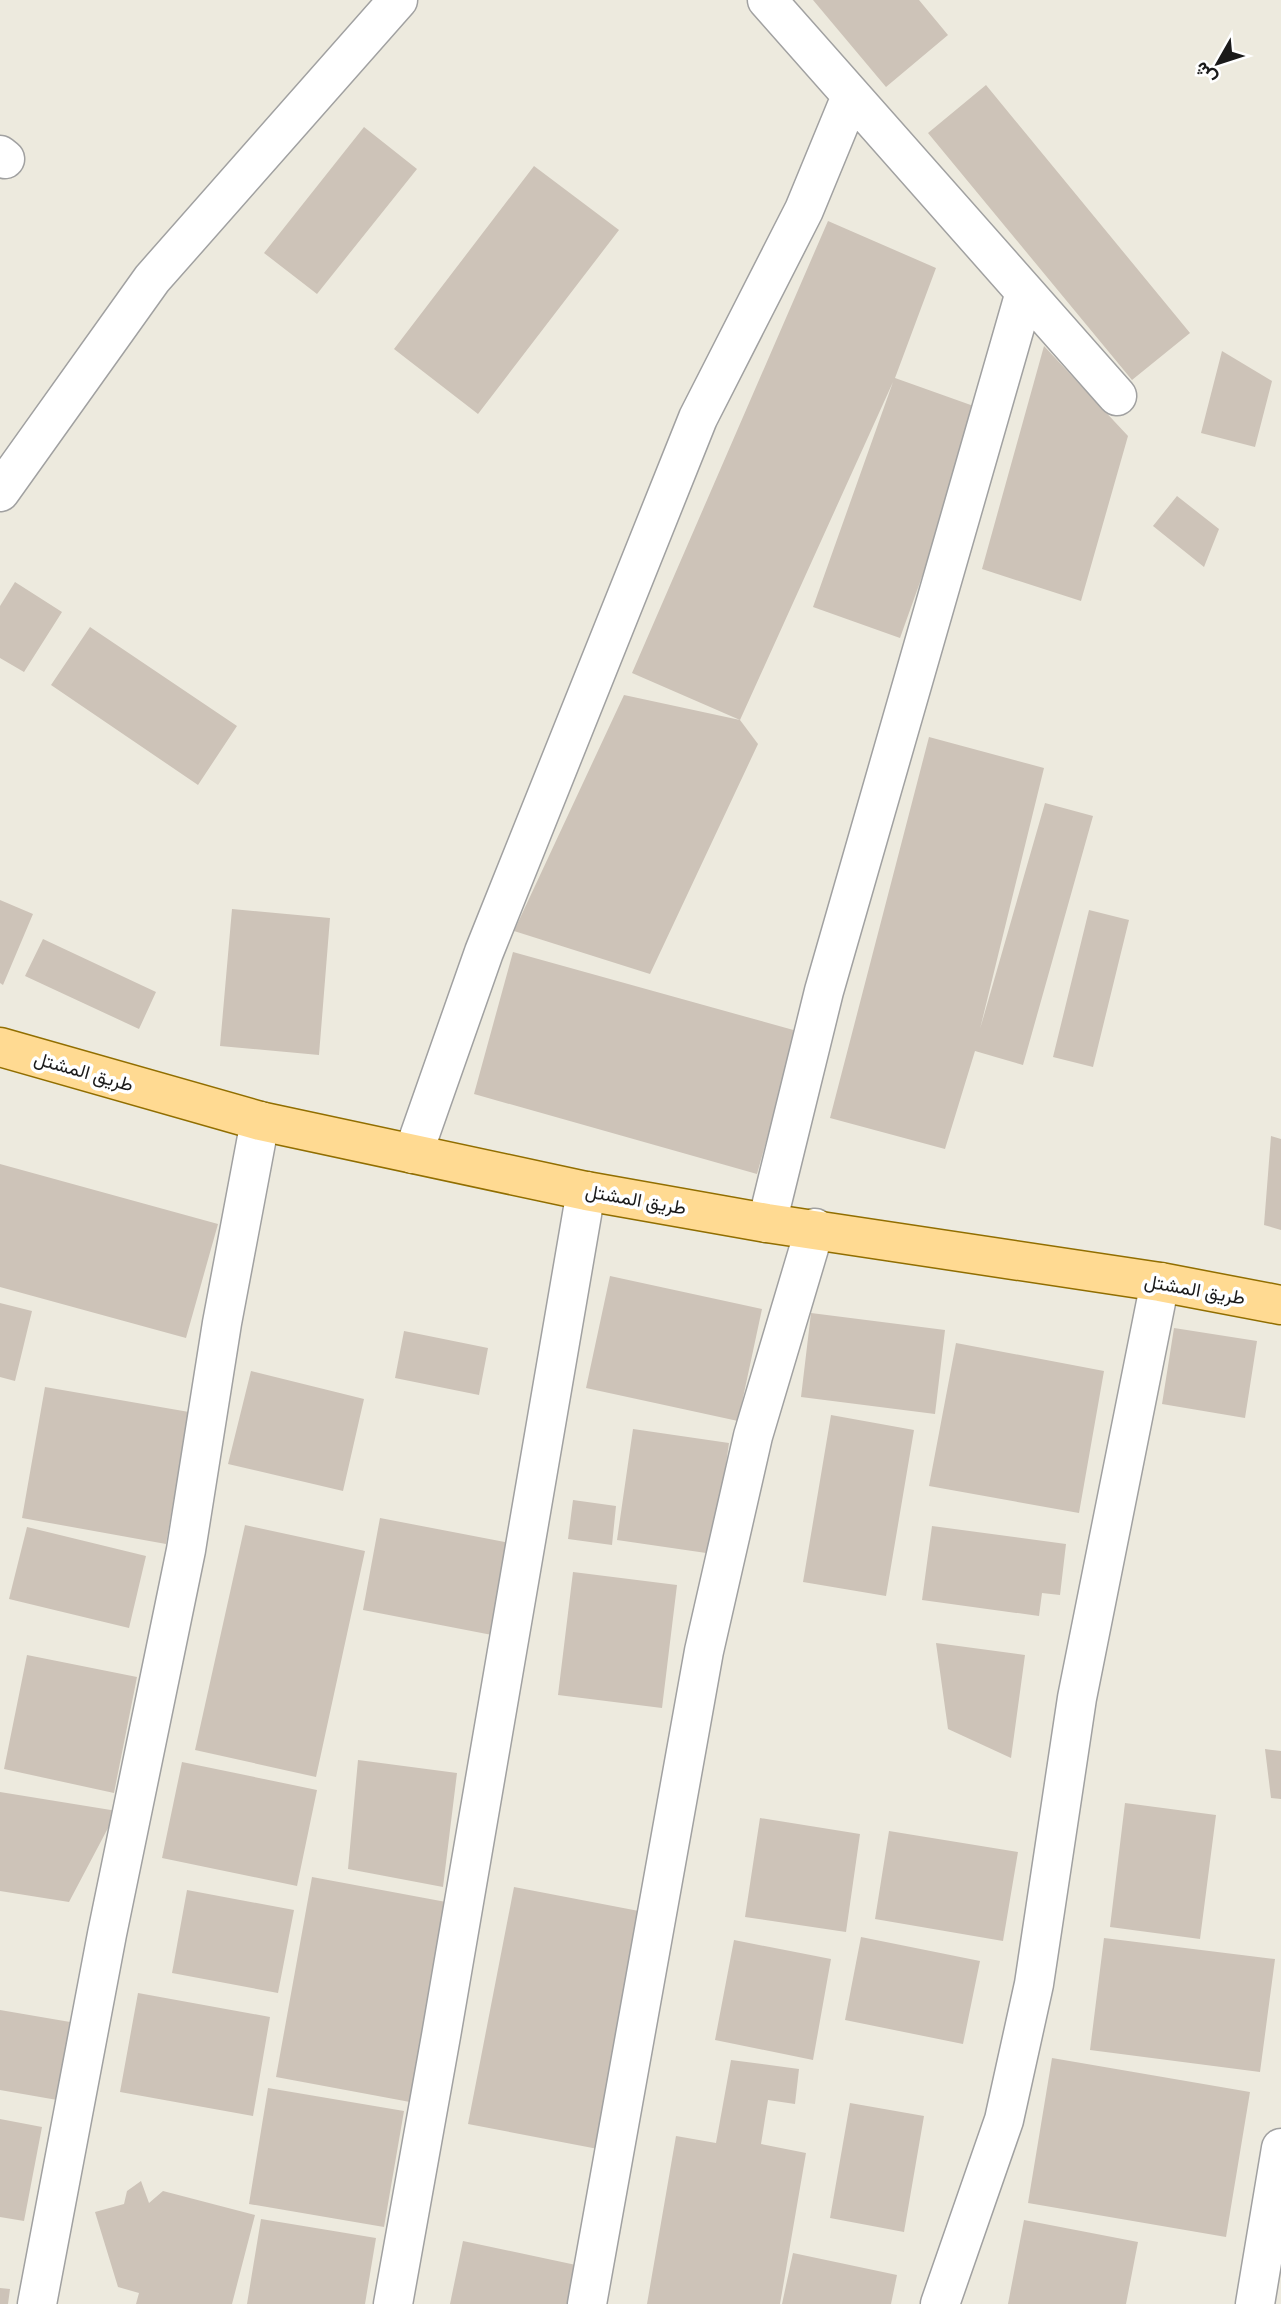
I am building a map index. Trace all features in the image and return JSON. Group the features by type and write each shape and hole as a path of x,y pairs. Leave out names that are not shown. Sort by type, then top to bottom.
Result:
{"main road":[{"name":"طريق المشتل","path":"0,1046 260,1121 586,1191 767,1223 815,1228 1160,1282 1281,1305"}],"street":[{"path":"0,492 152,279 398,0"},
{"path":"767,0 1116,396"},
{"path":"413,1154 484,952 698,418 804,210 851,96"},
{"path":"767,1223 824,991 1025,292"},
{"path":"37,2304 107,1934 186,1550 222,1323 260,1121"},
{"path":"393,2304 586,1191"},
{"path":"587,2304 704,1651 753,1436 815,1228"},
{"path":"940,2304 1004,2120 1034,1984 1077,1698 1160,1282"},
{"path":"1255,2304 1281,2148"}],"building":[{"path":"813,0 919,0 948,35 886,87"},
{"path":"986,85 1190,333 1132,380 928,133"},
{"path":"364,127 417,169 317,294 264,253"},
{"path":"534,166 619,230 478,414 394,349"},
{"path":"828,221 936,268 895,378 982,409 900,638 813,607 893,382 740,720 632,673"},
{"path":"1044,346 1128,436 1081,601 982,569"},
{"path":"1222,351 1272,381 1255,447 1201,433"},
{"path":"1177,496 1219,529 1204,567 1153,526"},
{"path":"15,582 62,612 24,672 0,658 0,606"},
{"path":"90,627 237,726 198,785 51,685"},
{"path":"624,695 740,720 758,744 650,974 514,931"},
{"path":"929,737 1044,768 980,1029 1045,803 1093,816 1023,1065 975,1051 945,1149 830,1118"},
{"path":"0,900 33,914 3,985 0,983"},
{"path":"232,909 330,918 319,1055 220,1046"},
{"path":"1089,910 1129,920 1093,1067 1053,1057"},
{"path":"43,939 156,992 139,1029 25,976"},
{"path":"513,952 797,1031 757,1174 474,1094"},
{"path":"1271,1136 1281,1139 1281,1230 1264,1225"},
{"path":"0,1164 218,1224 186,1338 0,1287"},
{"path":"610,1276 762,1309 738,1421 586,1388"},
{"path":"0,1303 32,1311 15,1381 0,1377"},
{"path":"811,1313 945,1330 935,1414 801,1397"},
{"path":"1174,1328 1257,1341 1245,1418 1162,1404"},
{"path":"404,1331 488,1348 479,1395 395,1378"},
{"path":"956,1343 1104,1371 1079,1513 929,1486"},
{"path":"251,1371 364,1399 343,1491 228,1464"},
{"path":"45,1387 189,1412 166,1544 22,1518"},
{"path":"831,1415 914,1430 886,1596 803,1582"},
{"path":"633,1429 729,1443 713,1554 617,1540"},
{"path":"573,1500 616,1506 612,1545 568,1539"},
{"path":"380,1518 510,1543 492,1635 363,1610"},
{"path":"245,1525 365,1551 316,1777 195,1750"},
{"path":"932,1526 1066,1544 1060,1595 1042,1593 1039,1616 922,1600"},
{"path":"27,1527 146,1556 129,1628 9,1599"},
{"path":"573,1572 677,1585 662,1708 558,1695"},
{"path":"936,1643 1025,1655 1011,1758 948,1729"},
{"path":"27,1655 137,1677 114,1793 4,1769"},
{"path":"1265,1749 1281,1751 1281,1799 1271,1798"},
{"path":"358,1760 457,1773 443,1887 348,1869"},
{"path":"182,1762 317,1790 297,1886 162,1858"},
{"path":"0,1792 117,1811 69,1902 0,1891"},
{"path":"1125,1803 1216,1815 1200,1939 1110,1927"},
{"path":"760,1818 860,1834 846,1932 745,1917"},
{"path":"889,1831 1018,1852 1003,1941 875,1919"},
{"path":"312,1877 446,1902 410,2102 276,2077"},
{"path":"514,1887 644,1912 598,2149 468,2124"},
{"path":"187,1890 294,1910 278,1993 172,1973"},
{"path":"861,1937 980,1961 963,2044 845,2020"},
{"path":"1104,1938 1275,1959 1260,2072 1090,2050"},
{"path":"734,1940 831,1959 813,2060 715,2040"},
{"path":"138,1993 270,2017 253,2116 120,2092"},
{"path":"0,2010 76,2023 63,2101 0,2090"},
{"path":"1052,2058 1250,2092 1226,2237 1028,2203"},
{"path":"731,2060 799,2069 795,2104 768,2100 761,2144 806,2153 780,2304 647,2304 676,2136 716,2143"},
{"path":"268,2088 404,2111 384,2227 249,2204"},
{"path":"850,2103 924,2116 904,2232 830,2218"},
{"path":"0,2119 42,2127 24,2221 0,2217"},
{"path":"141,2181 149,2203 163,2191 255,2215 232,2304 136,2304 139,2293 118,2287 95,2212 124,2204 127,2191"},
{"path":"261,2219 376,2238 365,2304 247,2304"},
{"path":"1024,2220 1138,2242 1126,2304 1008,2304"},
{"path":"463,2241 576,2265 568,2304 450,2304"},
{"path":"793,2253 897,2275 891,2304 782,2304"},
{"path":"0,2288 10,2289 8,2304 0,2304"}]}
